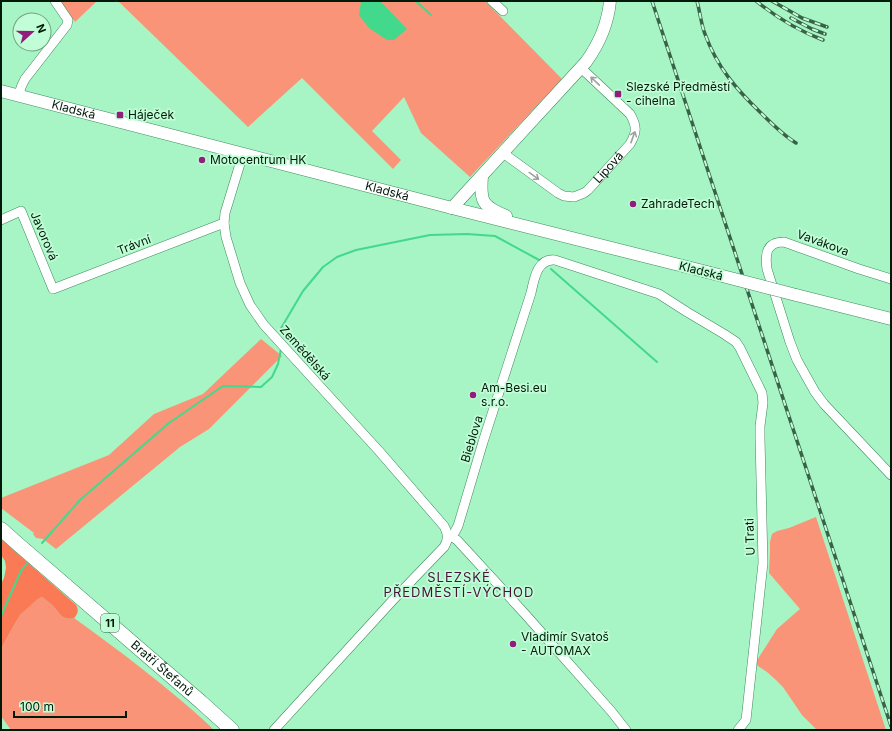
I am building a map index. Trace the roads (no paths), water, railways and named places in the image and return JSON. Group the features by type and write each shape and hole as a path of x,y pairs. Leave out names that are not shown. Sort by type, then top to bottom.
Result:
{"main road":[{"path":"452,208 581,68 591,55 606,24 610,1"},
{"name":"Kladská","path":"1,91 533,229 891,319"},
{"path":"482,176 481,195 486,205 489,208 533,229"},
{"name":"Bratří Štefanů","path":"1,529 232,730"},
{"name":"Bratří Štefanů","path":"1,532 19,545"}],"street":[{"path":"18,96 25,79 67,24 68,20 55,1"},
{"path":"492,1 503,11"},
{"name":"Lipová","path":"503,153 558,193 569,197 574,197 588,190 630,144 634,138 636,130 630,114 581,68"},
{"name":"Zemědělská","path":"243,154 225,213 224,223 226,237 240,283 250,305 264,325 444,526 449,536 457,540 525,614 626,730"},
{"name":"Javorová","path":"1,220 21,211 53,289"},
{"name":"Trávní","path":"53,289 224,223"},
{"name":"Vavákova","path":"889,470 824,404 805,376 790,342 767,269 766,252 772,244 784,242 891,279"},
{"name":"Bieblova","path":"274,730 393,600 444,547 449,536 458,526 483,442 531,293 535,275 541,265 548,260 555,260 659,294 724,334 738,345"},
{"name":"U Trati","path":"738,345 760,389 763,403 760,432 763,562 746,720 738,730"}],"waterway":[{"path":"416,1 431,15"},
{"path":"280,330 303,291 323,267 337,257 356,250 430,235 467,234 495,236 541,261"},
{"path":"551,269 657,362"},
{"path":"42,543 80,500 169,423 223,386 261,387 272,377 278,364 281,349"},
{"path":"1,616 21,571 28,562"}],"railway":[{"path":"652,1 891,726"},
{"path":"697,1 702,26 715,57 721,67 743,95 782,133 796,143"},
{"path":"756,1 788,23 823,40"},
{"path":"772,1 802,18 827,27"},
{"path":"791,18 825,34"}],"place":[{"name":"Slezské Předměstí - cihelna","path":"618,94"},
{"name":"Háječek","path":"120,115"},
{"name":"Motocentrum HK","path":"202,160"},
{"name":"ZahradeTech","path":"633,204"},
{"name":"Am-Besi.eu s.r.o.","path":"473,395"},
{"name":"Vladimír Svatoš - AUTOMAX","path":"513,644"}],"district":[{"name":"SLEZSKÉ PŘEDMĚSTÍ-VÝCHOD","path":"459,584"}]}
